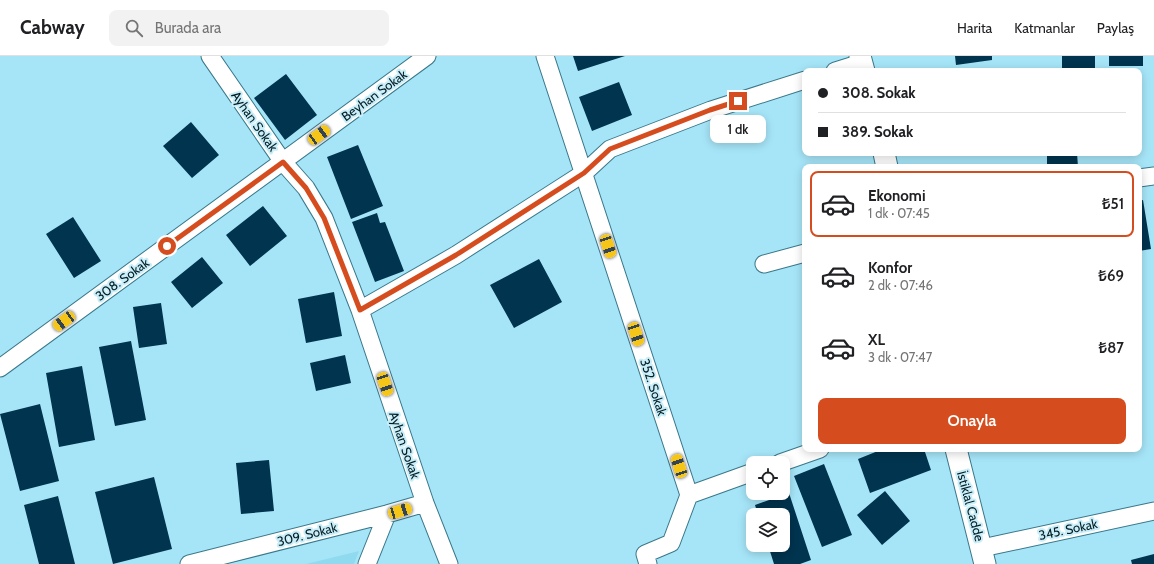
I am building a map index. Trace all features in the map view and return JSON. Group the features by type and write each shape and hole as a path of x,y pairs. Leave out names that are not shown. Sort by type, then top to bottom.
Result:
{"street":[{"name":"Ayhan Sokak","path":"210,56 283,162 306,188 324,218 360,310 425,503 449,564"},
{"name":"Beyhan Sokak","path":"283,162 427,56"},
{"name":"352. Sokak","path":"545,56 689,495"},
{"path":"845,68 862,63"},
{"path":"360,310 456,255 584,173 610,149 710,110 802,81"},
{"name":"308. Sokak","path":"0,368 283,162"},
{"path":"1142,178 1154,176"},
{"path":"764,264 802,254"},
{"path":"790,460 811,452"},
{"name":"İstiklal Cadde","path":"957,452 984,556"},
{"path":"648,564 645,554 671,543 689,495 746,475"},
{"name":"309. Sokak","path":"189,564 425,503"},
{"name":"345. Sokak","path":"984,556 1154,511"},
{"path":"367,564 387,514"}],"shaded area":[{"path":"359,551 354,564 306,564"}],"building":[{"path":"573,56 625,56 578,71"},
{"path":"955,56 992,56 992,60 956,65"},
{"path":"1062,56 1095,56 1095,68 1062,68"},
{"path":"1109,56 1143,56 1143,66 1109,66"},
{"path":"286,74 317,115 285,140 254,98"},
{"path":"619,82 632,115 592,131 579,97"},
{"path":"191,122 219,155 192,178 163,146"},
{"path":"358,145 383,206 351,219 327,157"},
{"path":"1047,156 1077,156 1078,164 1047,164"},
{"path":"1142,200 1151,249 1142,250"},
{"path":"263,206 287,236 250,266 226,235"},
{"path":"377,213 380,223 385,222 404,271 375,282 352,222"},
{"path":"73,217 101,261 74,278 46,234"},
{"path":"202,257 223,283 192,308 171,282"},
{"path":"539,259 562,302 514,328 490,285"},
{"path":"334,292 342,336 306,343 298,299"},
{"path":"161,303 167,344 139,348 133,307"},
{"path":"131,341 146,420 115,426 99,347"},
{"path":"345,355 351,383 316,391 310,363"},
{"path":"82,366 95,440 59,447 46,373"},
{"path":"40,404 59,481 20,491 0,414"},
{"path":"876,452 925,452 931,470 870,493 858,459"},
{"path":"269,460 274,511 241,514 236,463"},
{"path":"824,464 852,535 822,547 794,476"},
{"path":"154,477 172,549 113,564 95,492"},
{"path":"885,491 910,521 882,545 857,515"},
{"path":"58,496 75,564 39,564 24,505"},
{"path":"790,496 811,560 800,564 774,564 770,552 790,552 790,508 756,508 755,505 769,500 790,500"},
{"path":"1154,554 1154,564 1132,564 1131,560"}],"route":[{"path":"167,246 283,162 306,188 324,218 360,310 456,255 584,173 610,149 710,110 738,101"}]}
